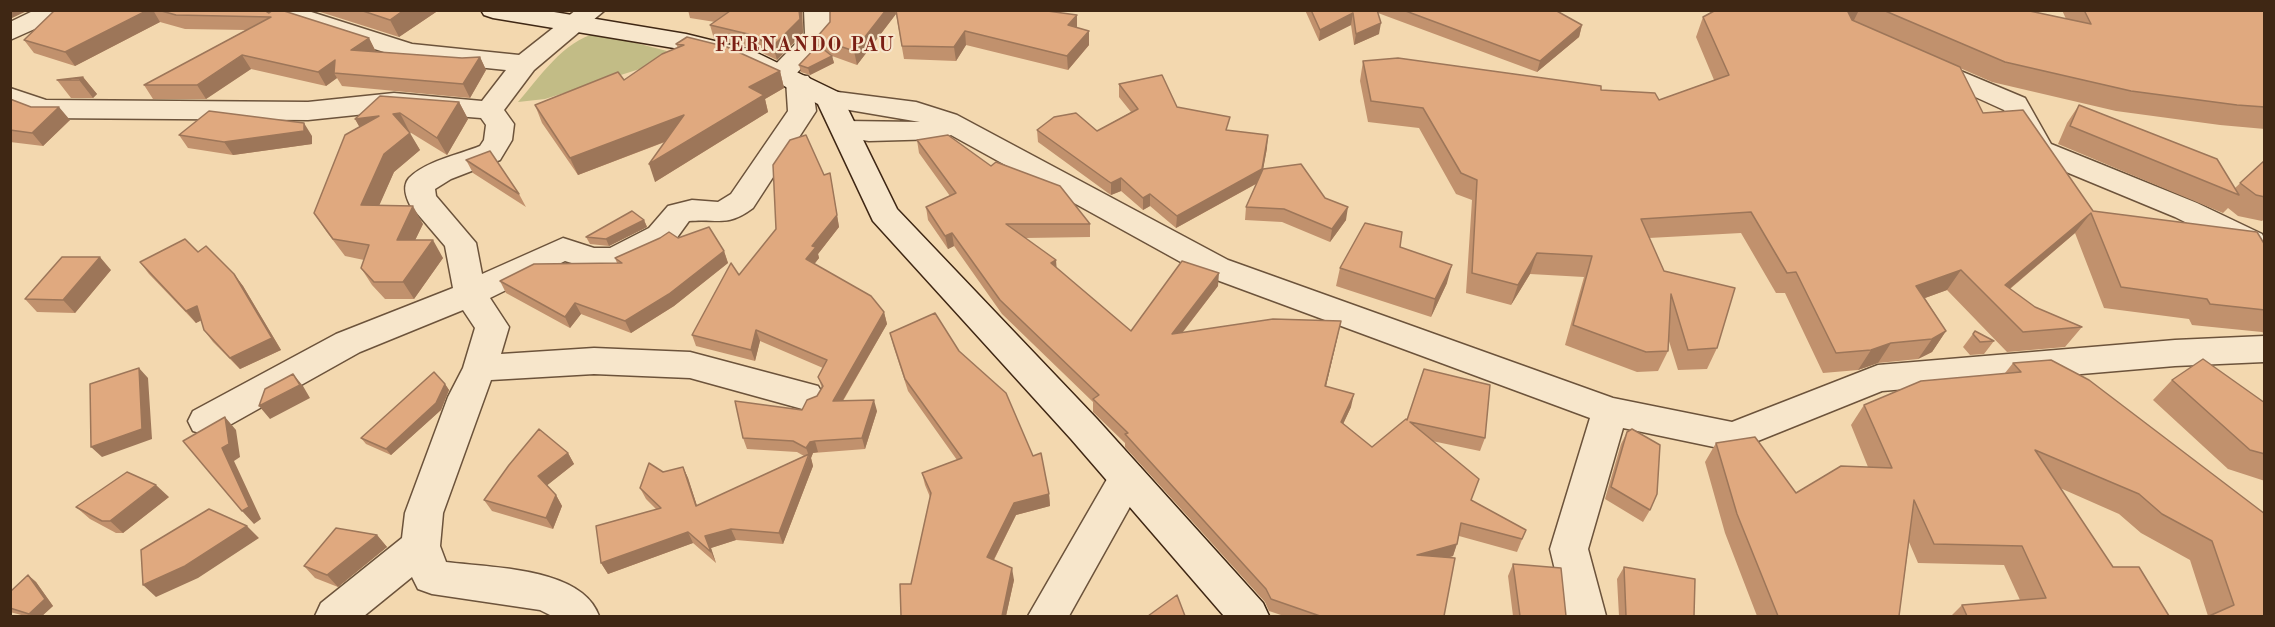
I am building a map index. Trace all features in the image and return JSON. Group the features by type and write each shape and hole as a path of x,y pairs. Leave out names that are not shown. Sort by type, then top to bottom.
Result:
{"street":[{"path":"10,32 57,10"},
{"path":"277,10 409,52 525,64"},
{"path":"493,10 585,17 742,56 790,77 830,99 916,111 947,120 977,135 1047,177 1217,268 1610,411 1733,437 1878,378 2175,353 2265,349"},
{"path":"790,77 818,36 817,10"},
{"path":"489,110 525,64 585,17"},
{"path":"1906,56 2015,104 2040,150 2186,210 2251,242 2261,256"},
{"path":"206,421 348,343 470,294 563,249 598,260 612,258 636,249 664,232 671,219 680,212 696,210 716,214 731,211 742,201 802,111 790,77"},
{"path":"10,96 24,99 42,109 308,111 394,102 489,110 500,124 498,140 490,153 441,172 420,185 421,198 460,243 470,294 492,327 480,368 466,397 424,513 421,546 432,577 547,593 570,606 579,616"},
{"path":"830,99 884,214 1127,478 1249,616"},
{"path":"845,130 869,132 925,129 977,135"},
{"path":"859,163 874,147 889,139 925,129"},
{"path":"2175,353 2220,385"},
{"path":"480,368 594,361 690,365 806,396"},
{"path":"2053,364 2089,392"},
{"path":"1586,616 1569,549 1610,411"},
{"path":"1048,616 1127,478"},
{"path":"334,616 421,546"}],"shaded area":[{"path":"597,33 667,51 646,67 545,99 518,102 563,52 585,37"}],"building":[{"path":"55,10 148,10 65,52 24,40"},
{"path":"158,10 264,10 269,13 273,10 281,10 369,38 351,50 462,58 480,57 463,84 334,73 335,60 318,72 242,55 197,85 144,85 271,17 176,15"},
{"path":"360,10 404,10 390,20"},
{"path":"727,10 799,10 800,19 773,46 748,34 710,25 730,11"},
{"path":"830,10 886,10 854,51 816,38 830,22"},
{"path":"896,10 1040,10 1077,15 1068,25 1089,31 1067,56 965,31 954,47 902,46"},
{"path":"1311,10 1377,10 1381,23 1356,34 1353,13 1320,30"},
{"path":"1403,10 1555,10 1582,25 1540,61"},
{"path":"1716,10 1847,10 1852,20 1960,67 1983,113 2023,110 2093,211 2257,232 2265,245 2265,310 2210,304 2207,299 2121,287 2091,213 2005,285 2035,307 2082,327 2023,332 1961,270 1916,286 1946,331 1932,339 1891,343 1871,350 1836,353 1796,272 1787,273 1751,212 1641,219 1664,271 1735,288 1717,348 1688,350 1671,294 1668,351 1646,352 1573,325 1592,256 1537,253 1518,285 1472,273 1477,180 1461,173 1423,108 1371,101 1363,61 1398,58 1601,86 1601,90 1655,93 1659,100 1729,75 1703,17"},
{"path":"1883,10 2025,10 2091,24 2084,10 2265,10 2265,107 2131,91 2005,62"},
{"path":"687,37 727,47 780,71 749,87 764,95 649,164 684,115 570,158 535,105 618,72 624,80 662,54 684,45 676,44"},
{"path":"818,45 832,56 808,68 799,65"},
{"path":"1162,75 1177,107 1230,117 1226,130 1268,135 1262,169 1177,216 1150,194 1143,198 1121,178 1111,183 1037,130 1054,117 1076,113 1097,131 1138,109 1119,84"},
{"path":"83,77 79,80 57,80"},
{"path":"380,96 459,102 437,138 400,113 393,114 410,133 384,154 361,205 413,206 397,240 433,240 403,282 374,282 361,268 369,245 333,239 314,213 345,135 379,116 355,119"},
{"path":"10,99 31,107 59,107 32,133 10,130"},
{"path":"2079,105 2217,159 2239,195 2070,126"},
{"path":"209,111 304,123 304,131 224,142 179,135"},
{"path":"806,135 824,175 830,173 837,215 812,246 816,247 806,259 871,296 884,312 833,401 874,400 862,438 815,441 810,442 806,448 793,441 743,438 735,401 802,410 807,400 817,396 823,386 818,377 827,360 756,330 751,350 692,335 731,263 739,275 776,229 773,165 790,140"},
{"path":"948,135 991,166 996,162 1060,186 1090,224 1006,224 1056,260 1051,263 1131,331 1182,261 1219,273 1172,334 1273,319 1341,321 1325,386 1354,394 1341,422 1372,447 1407,420 1424,369 1490,385 1485,438 1410,422 1479,479 1471,500 1526,530 1522,539 1461,523 1457,544 1417,555 1455,558 1444,616 1320,616 1271,599 1266,589 1125,434 1128,433 1093,399 1099,395 1000,300 952,233 945,236 926,207 956,193 917,140"},
{"path":"490,151 519,194 466,160"},
{"path":"2265,160 2265,197 2256,195 2240,183"},
{"path":"1301,164 1325,198 1348,207 1332,229 1284,209 1246,207 1263,169"},
{"path":"632,211 644,220 606,239 586,237"},
{"path":"1365,223 1402,232 1400,247 1452,265 1435,299 1340,268"},
{"path":"709,227 724,251 669,294 625,321 575,303 565,317 500,281 534,264 622,263 615,258 669,232 678,238"},
{"path":"185,239 198,252 206,246 234,274 272,338 230,358 204,330 197,306 186,311 140,262"},
{"path":"62,257 100,257 63,300 25,299"},
{"path":"935,313 959,351 1006,393 1033,456 1041,453 1049,494 1014,503 987,557 1012,568 1002,616 901,616 900,584 911,584 931,493 922,473 962,458 905,379 890,333"},
{"path":"1975,331 1994,341 1980,342 1973,334"},
{"path":"2203,359 2265,403 2265,454 2250,450 2172,380"},
{"path":"2051,360 2089,380 2265,514 2265,616 2209,616 2234,605 2212,541 2162,514 2139,494 2035,450 2113,567 2139,567 2169,616 1967,616 1962,605 2046,598 2022,546 1934,544 1914,500 1899,616 1778,616 1737,514 1716,443 1755,437 1796,493 1841,466 1892,468 1864,405 1921,381 2021,372 2013,363"},
{"path":"139,368 142,429 91,447 90,384"},
{"path":"434,372 445,384 436,403 386,449 361,438"},
{"path":"293,374 300,385 259,406 265,389"},
{"path":"225,417 229,444 222,448 249,507 242,511 183,441"},
{"path":"539,429 568,453 538,476 556,495 546,518 484,500 509,465"},
{"path":"1632,429 1660,445 1657,494 1650,510 1611,487 1627,432"},
{"path":"809,454 779,533 731,529 705,536 711,552 688,532 601,563 596,526 661,508 640,488 649,463 663,472 683,467 696,506"},
{"path":"127,472 156,485 110,521 102,521 76,507"},
{"path":"209,509 247,526 185,566 143,585 141,550"},
{"path":"336,528 377,535 327,575 304,566"},
{"path":"1513,564 1561,568 1566,616 1520,616"},
{"path":"1624,567 1695,579 1694,616 1626,616"},
{"path":"28,575 45,599 29,614 10,608 10,592"},
{"path":"1177,595 1185,616 1148,616"}],"district":[{"name":"FERNANDO PAU","path":"805,46"}]}
